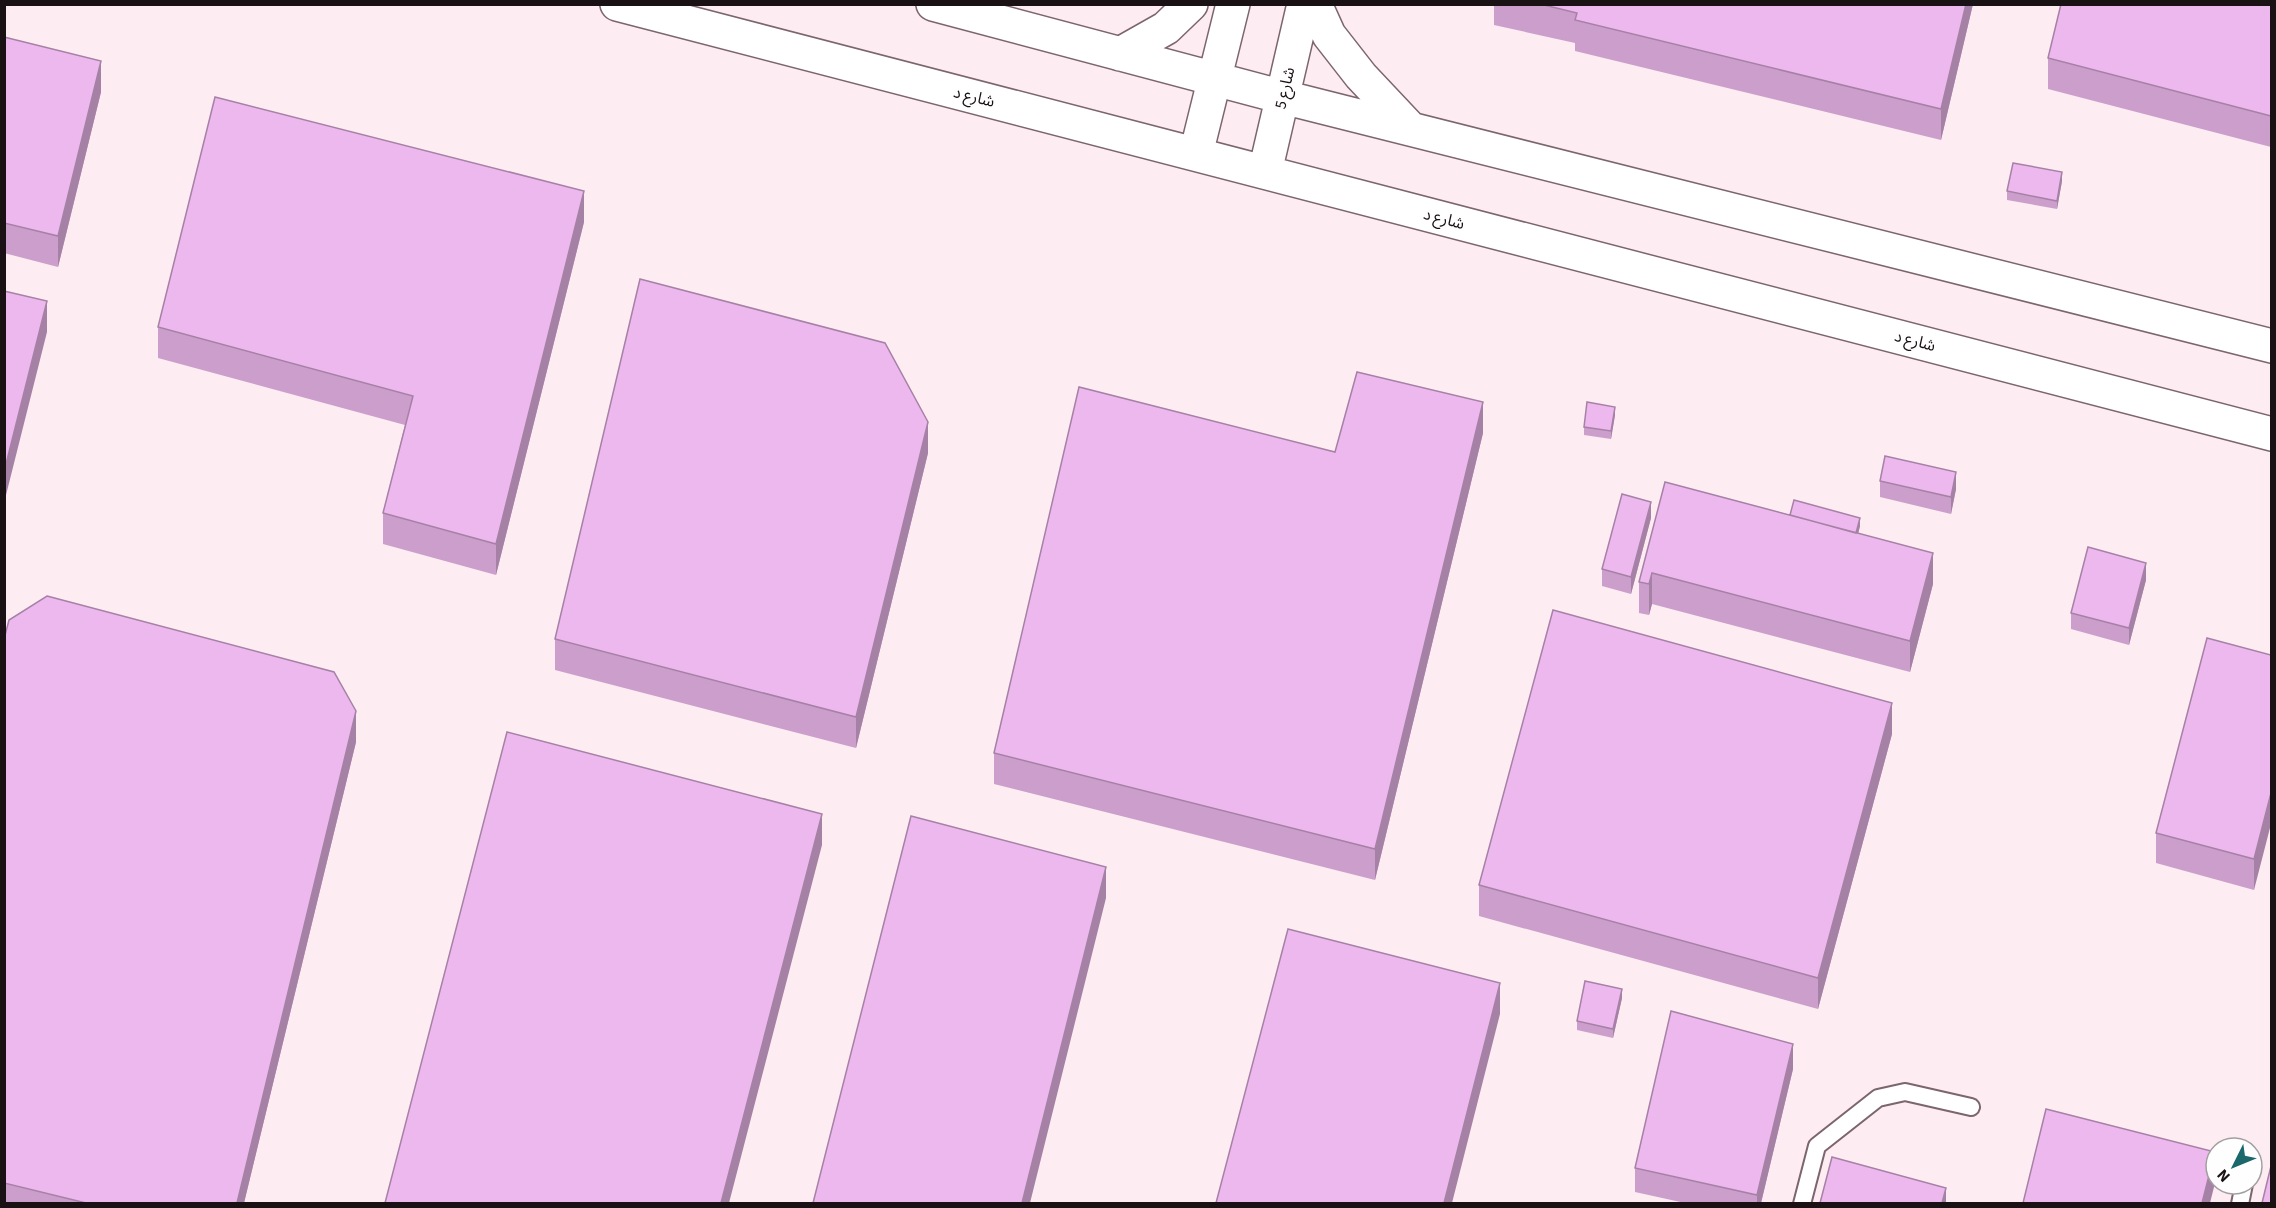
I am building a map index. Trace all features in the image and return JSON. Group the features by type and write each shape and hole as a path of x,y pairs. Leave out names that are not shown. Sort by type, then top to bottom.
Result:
{"street":[{"name":"شارع د","path":"617,4 2271,434"},
{"path":"933,4 1283,97 2271,346"},
{"path":"1120,54 1166,28 1191,4"},
{"path":"1196,154 1233,4"},
{"name":"شارع 5","path":"1265,172 1304,4"},
{"path":"1315,4 1329,35 1361,76 1410,128"}],"lane":[{"path":"1802,1203 1817,1146 1878,1098 1905,1092 1971,1107"}],"building":[{"path":"1540,4 1966,4 1941,109 1575,20 1577,13"},
{"path":"2061,4 2271,4 2271,116 2048,58"},
{"path":"4,37 101,61 58,236 4,223"},
{"path":"215,97 584,191 496,544 383,513 413,396 158,327"},
{"path":"2013,163 2062,172 2057,201 2007,191"},
{"path":"640,279 885,343 928,422 856,717 555,639"},
{"path":"4,291 47,301 4,472"},
{"path":"1357,372 1483,402 1375,849 994,753 1079,387 1335,452"},
{"path":"1587,402 1615,407 1611,431 1584,427"},
{"path":"1885,456 1956,472 1951,497 1880,481"},
{"path":"1665,482 1933,553 1910,641 1652,573 1649,584 1639,582"},
{"path":"1622,494 1651,502 1631,577 1602,569"},
{"path":"1794,500 1860,518 1856,533 1790,515"},
{"path":"2088,547 2146,563 2129,628 2071,613"},
{"path":"47,596 334,672 356,711 237,1203 86,1203 4,1183 4,639 9,620"},
{"path":"1553,610 1892,703 1818,978 1479,885"},
{"path":"2207,638 2271,655 2271,793 2254,859 2156,833"},
{"path":"507,732 822,814 721,1203 385,1203"},
{"path":"911,816 1106,867 1022,1203 813,1203"},
{"path":"1288,929 1500,983 1444,1203 1216,1203"},
{"path":"1585,981 1622,989 1613,1029 1577,1021"},
{"path":"1671,1011 1793,1044 1757,1195 1635,1168"},
{"path":"2046,1109 2204,1149 2202,1203 2023,1203"},
{"path":"1832,1157 1946,1188 1942,1203 1820,1203"},
{"path":"2271,1166 2271,1203 2262,1203"}]}
